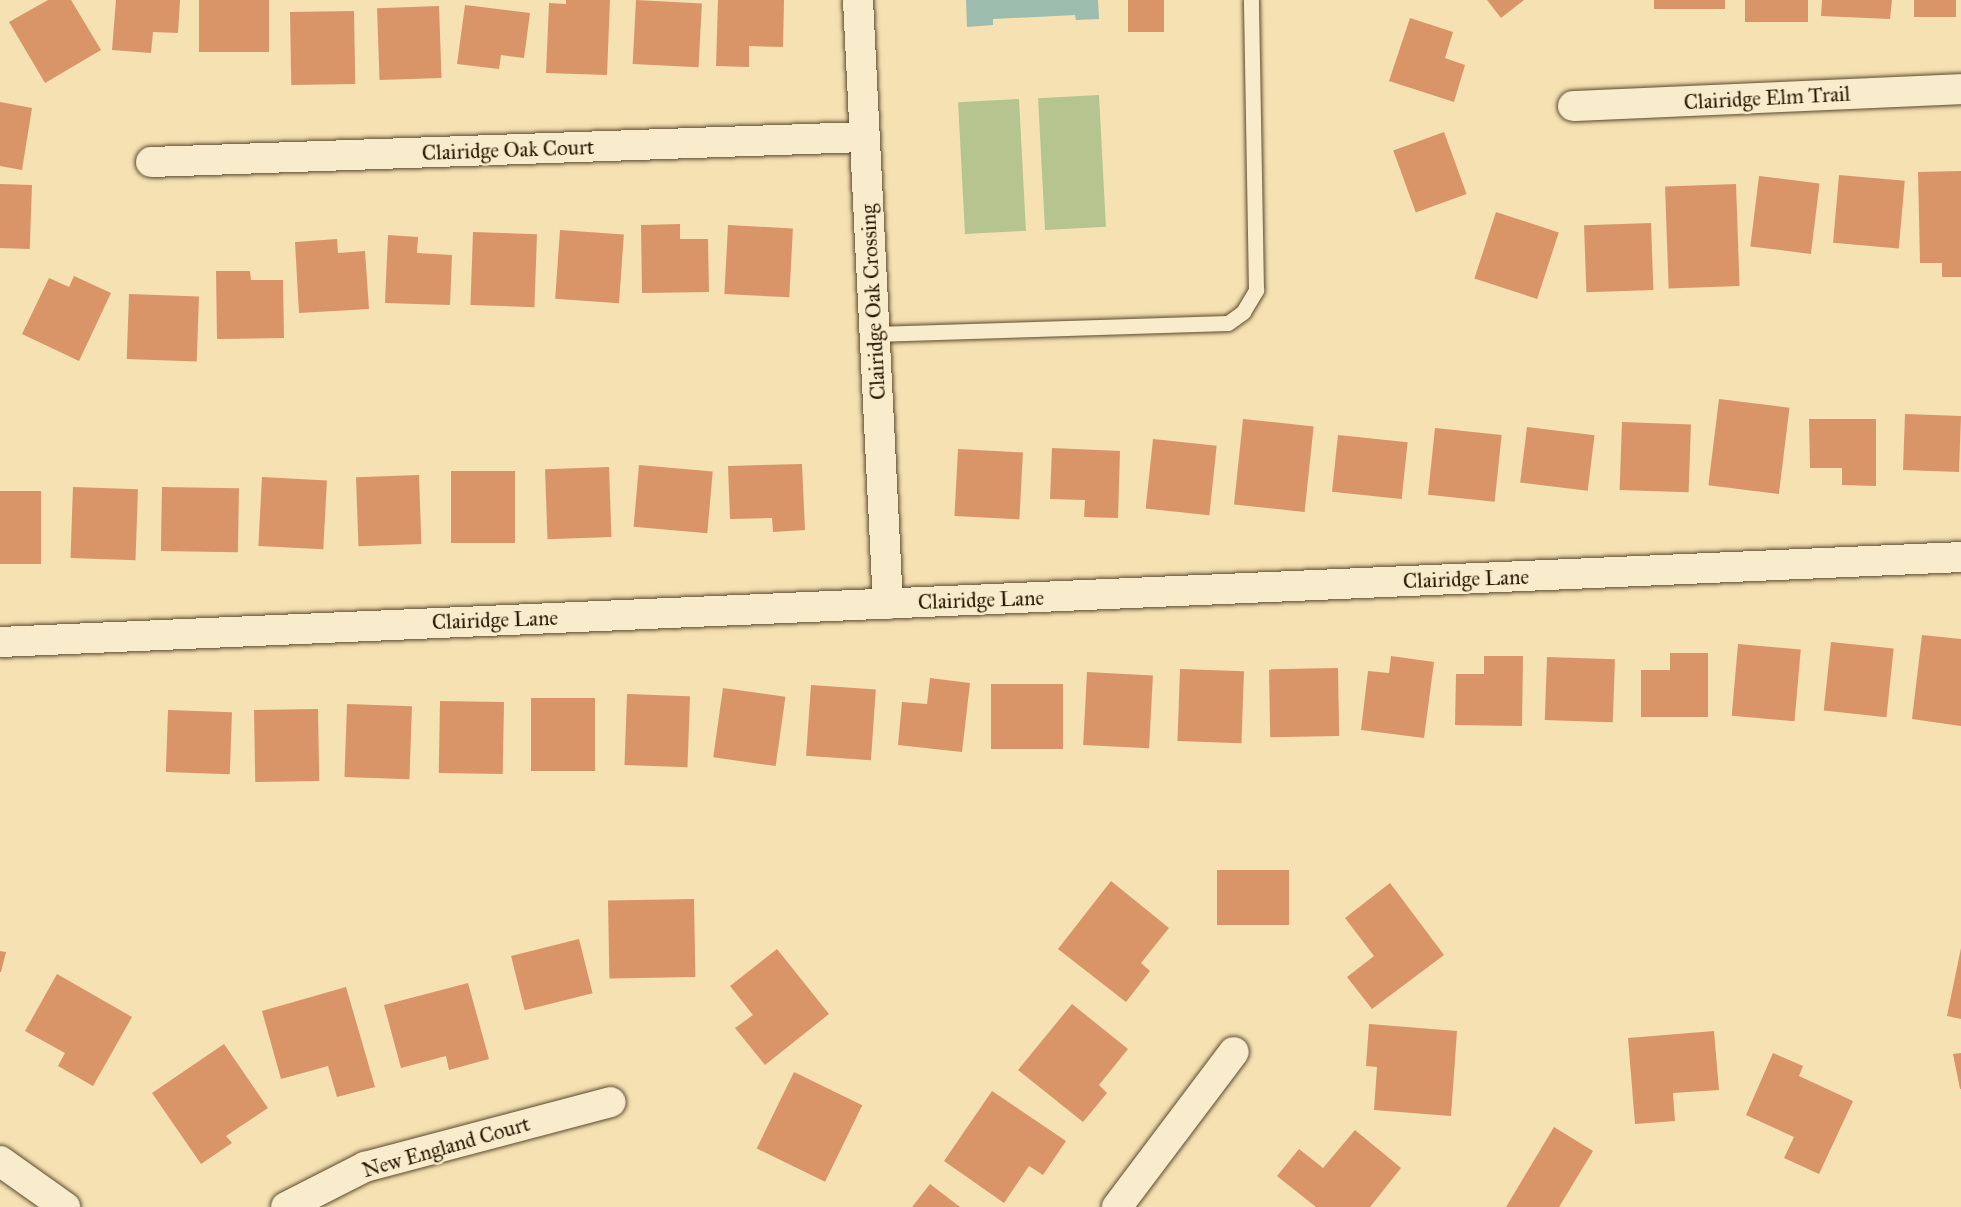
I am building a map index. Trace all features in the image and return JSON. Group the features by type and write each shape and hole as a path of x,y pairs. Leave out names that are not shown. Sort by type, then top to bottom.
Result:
{"street":[{"name":"Clairidge Oak Crossing","path":"858,0 888,604"},
{"name":"Clairidge Elm Trail","path":"1573,106 1961,89"},
{"name":"Clairidge Oak Court","path":"151,162 864,137"},
{"name":"Clairidge Lane","path":"0,642 1961,557"},
{"path":"1117,1207 1234,1052"},
{"name":"New England Court","path":"286,1207 365,1167 611,1102"},
{"path":"0,1161 65,1207"}],"lane":[{"path":"874,334 1228,323 1243,312 1256,290 1251,0"}],"green space":[{"path":"1099,95 1106,227 1045,230 1038,98"},
{"path":"1019,99 1026,231 965,234 958,102"}],"shaded area":[{"path":"966,0 1098,0 1099,19 1076,20 1075,15 993,19 993,25 967,27"}],"building":[{"path":"48,0 71,0 101,50 45,83 9,22"},
{"path":"116,0 180,0 178,33 153,32 151,53 112,50"},
{"path":"199,0 269,0 269,52 199,52"},
{"path":"566,0 610,0 607,75 546,73 549,3 566,4"},
{"path":"636,0 702,3 699,67 633,64"},
{"path":"718,0 784,0 783,47 749,46 749,67 716,66"},
{"path":"1128,0 1164,0 1164,32 1128,32"},
{"path":"1487,0 1524,0 1501,18"},
{"path":"1654,0 1725,0 1725,9 1654,9"},
{"path":"1745,0 1808,0 1808,22 1745,22"},
{"path":"1822,0 1892,0 1890,19 1821,16"},
{"path":"1914,0 1956,0 1956,17 1914,17"},
{"path":"465,5 530,13 524,58 501,55 499,69 457,64"},
{"path":"439,6 442,78 380,80 377,8"},
{"path":"354,11 355,84 291,85 290,12"},
{"path":"1410,18 1453,32 1445,58 1465,65 1454,102 1389,81"},
{"path":"0,102 32,108 22,170 0,166"},
{"path":"1444,132 1467,194 1416,212 1393,150"},
{"path":"1961,171 1961,277 1942,277 1942,263 1920,263 1918,172"},
{"path":"1839,175 1905,181 1899,248 1833,243"},
{"path":"1759,176 1820,183 1811,254 1750,246"},
{"path":"0,184 32,185 30,249 0,248"},
{"path":"1736,184 1740,286 1669,288 1665,186"},
{"path":"1496,212 1559,232 1537,299 1474,279"},
{"path":"1651,223 1653,290 1586,292 1584,225"},
{"path":"680,224 680,239 708,239 709,292 642,293 641,225"},
{"path":"728,225 793,228 789,297 724,294"},
{"path":"560,230 624,234 619,303 555,299"},
{"path":"473,232 537,234 534,307 470,305"},
{"path":"388,235 418,237 417,253 452,255 450,305 385,303"},
{"path":"337,239 338,253 365,251 369,309 299,313 295,242"},
{"path":"216,271 250,271 251,280 283,280 284,338 217,339"},
{"path":"74,276 111,293 79,361 22,334 49,278 69,287"},
{"path":"129,294 199,296 197,361 127,359"},
{"path":"1719,399 1789,408 1779,494 1708,485"},
{"path":"1905,414 1961,416 1959,472 1903,470"},
{"path":"1243,419 1314,426 1305,512 1234,505"},
{"path":"1809,419 1876,419 1876,486 1842,485 1842,468 1810,468"},
{"path":"1622,422 1691,424 1689,492 1620,490"},
{"path":"1527,427 1594,435 1588,491 1520,483"},
{"path":"1435,428 1502,435 1495,502 1428,495"},
{"path":"1338,435 1408,442 1402,499 1332,492"},
{"path":"1153,439 1217,446 1209,515 1146,509"},
{"path":"1052,448 1120,451 1118,518 1084,517 1085,500 1050,499"},
{"path":"958,449 1023,452 1019,519 954,516"},
{"path":"802,464 805,530 773,532 772,518 730,519 728,466"},
{"path":"639,465 713,471 707,533 634,527"},
{"path":"609,467 611,537 547,539 545,469"},
{"path":"451,471 515,471 515,543 451,543"},
{"path":"419,475 421,544 358,546 356,477"},
{"path":"262,477 327,480 323,549 258,546"},
{"path":"73,487 138,489 135,560 71,558"},
{"path":"162,487 239,488 238,552 161,551"},
{"path":"0,491 41,491 41,564 0,564"},
{"path":"1922,635 1961,639 1961,726 1912,719"},
{"path":"1831,642 1894,649 1886,717 1824,711"},
{"path":"1738,644 1801,649 1794,721 1732,716"},
{"path":"1670,653 1708,653 1708,717 1641,717 1641,670 1670,670"},
{"path":"1391,656 1434,662 1424,738 1361,730 1368,671 1389,673"},
{"path":"1484,656 1523,656 1522,726 1455,725 1456,674 1484,674"},
{"path":"1547,657 1615,659 1613,722 1545,720"},
{"path":"1338,668 1339,736 1270,737 1269,669"},
{"path":"1180,669 1244,671 1241,743 1177,741"},
{"path":"1087,672 1153,675 1149,748 1083,745"},
{"path":"930,678 970,683 962,752 898,745 902,702 927,704"},
{"path":"991,684 1063,684 1063,749 991,749"},
{"path":"811,685 876,690 871,760 806,756"},
{"path":"723,688 785,697 776,766 713,757"},
{"path":"627,694 690,696 687,767 625,765"},
{"path":"531,698 595,698 595,771 531,771"},
{"path":"440,701 504,702 503,774 439,773"},
{"path":"347,704 412,706 409,779 344,777"},
{"path":"318,709 319,781 255,782 254,710"},
{"path":"168,710 232,712 230,774 166,772"},
{"path":"1217,870 1289,870 1289,925 1217,925"},
{"path":"1111,881 1169,928 1141,963 1150,971 1126,1002 1058,949"},
{"path":"1390,883 1444,955 1372,1009 1347,977 1374,956 1345,918"},
{"path":"694,899 695,977 609,978 608,901"},
{"path":"579,939 593,993 525,1010 511,956"},
{"path":"1961,948 1961,1019 1947,1016"},
{"path":"777,949 829,1014 765,1065 735,1028 753,1015 730,986"},
{"path":"0,951 6,952 1,972 0,972"},
{"path":"57,974 132,1017 93,1086 58,1066 65,1053 25,1031"},
{"path":"468,983 489,1059 449,1070 446,1056 401,1068 384,1005"},
{"path":"346,987 375,1087 337,1097 328,1066 281,1079 262,1011"},
{"path":"1072,1004 1128,1049 1099,1085 1107,1093 1083,1122 1018,1070"},
{"path":"1369,1024 1457,1031 1451,1116 1374,1110 1377,1067 1366,1066"},
{"path":"1714,1031 1719,1090 1673,1093 1675,1121 1635,1124 1628,1038"},
{"path":"224,1044 268,1108 226,1136 232,1143 201,1164 152,1093"},
{"path":"1773,1053 1803,1066 1799,1076 1853,1101 1819,1174 1784,1158 1794,1137 1746,1115"},
{"path":"1961,1053 1961,1089 1960,1089 1953,1054"},
{"path":"794,1072 862,1105 825,1182 757,1148"},
{"path":"992,1091 1066,1141 1043,1175 1029,1166 1004,1203 944,1161"},
{"path":"1554,1127 1593,1151 1559,1207 1506,1207"},
{"path":"1355,1130 1401,1168 1370,1207 1316,1207 1277,1176 1299,1149 1323,1168"},
{"path":"930,1184 960,1207 912,1207"}]}
